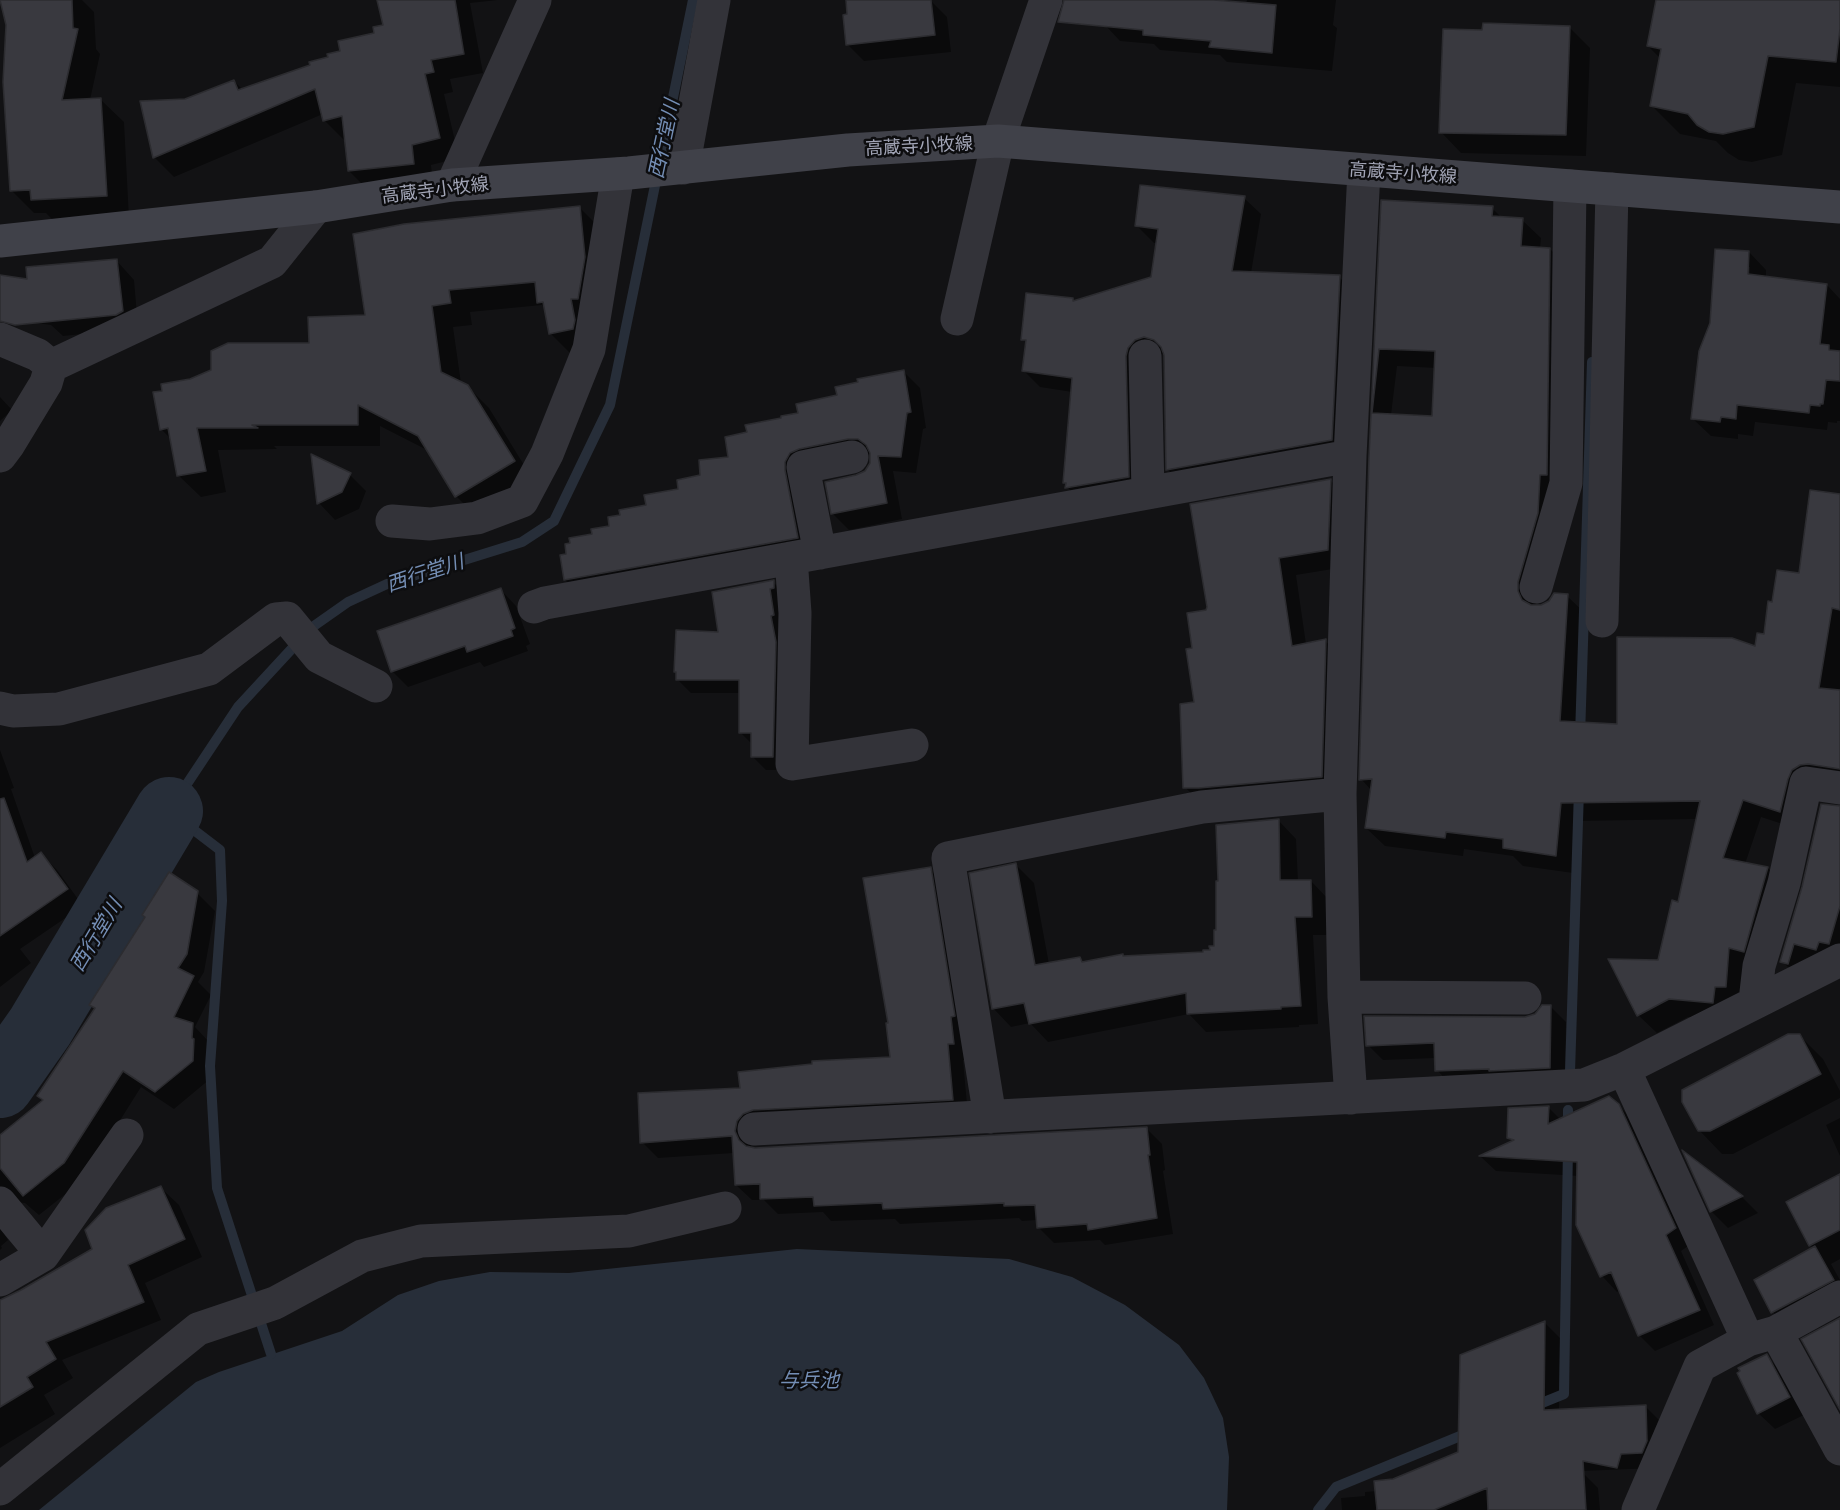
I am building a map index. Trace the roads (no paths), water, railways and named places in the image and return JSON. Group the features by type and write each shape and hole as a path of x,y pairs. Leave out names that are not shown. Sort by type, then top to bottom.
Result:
{"main road":[{"name":"高蔵寺小牧線","path":"0,241 316,207 452,185 624,174 848,150 999,141 1840,207"}],"street":[{"path":"452,185 535,0"},
{"path":"678,168 714,0"},
{"path":"957,320 999,141 1046,0"},
{"path":"1351,1098 1344,997 1340,794 1350,456 1364,170"},
{"path":"392,521 430,524 477,518 522,501 547,454 589,348 624,174"},
{"path":"1536,587 1566,483 1570,186"},
{"path":"1602,621 1612,189"},
{"path":"0,456 46,383 51,366 272,262 316,207"},
{"path":"0,339 38,355 51,366"},
{"path":"1145,356 1149,493"},
{"path":"534,607 545,603 1350,456"},
{"path":"852,457 803,467 805,555 795,613 792,764 912,745"},
{"path":"0,708 13,711 59,709 209,669 276,620 287,618 319,657 376,686"},
{"path":"1755,1001 1759,966 1784,883 1806,783 1840,788"},
{"path":"990,1117 948,858 1202,807 1340,794"},
{"path":"754,1130 1584,1085 1624,1069 1840,960"},
{"path":"1344,997 1525,998"},
{"path":"1624,1069 1762,1336 1840,1448"},
{"path":"0,1280 44,1255 127,1134"},
{"path":"0,1203 44,1255"},
{"path":"0,1489 198,1329 275,1303 363,1256 421,1241 629,1231 725,1208"},
{"path":"1638,1510 1700,1366 1840,1298"}],"water":[{"name":"与兵池","path":"797,1249 1009,1259 1072,1277 1125,1305 1179,1345 1204,1378 1223,1418 1229,1457 1227,1510 39,1510 196,1382 219,1372 342,1331 398,1295 439,1281 490,1272 569,1273"}],"waterway":[{"name":"西行堂川","path":"271,1354 217,1188 210,1066 222,901 220,850 169,811 238,707 311,628 348,602 387,584 522,542 554,521 610,405 693,0"},
{"path":"1580,736 1592,362"},
{"path":"1570,1072 1579,790"},
{"name":"西行堂川","path":"0,1084 40,1027 169,811"},
{"path":"1568,1110 1568,1129"},
{"path":"1532,1407 1564,1394 1568,1147"},
{"path":"1318,1510 1336,1487 1470,1432"}]}
